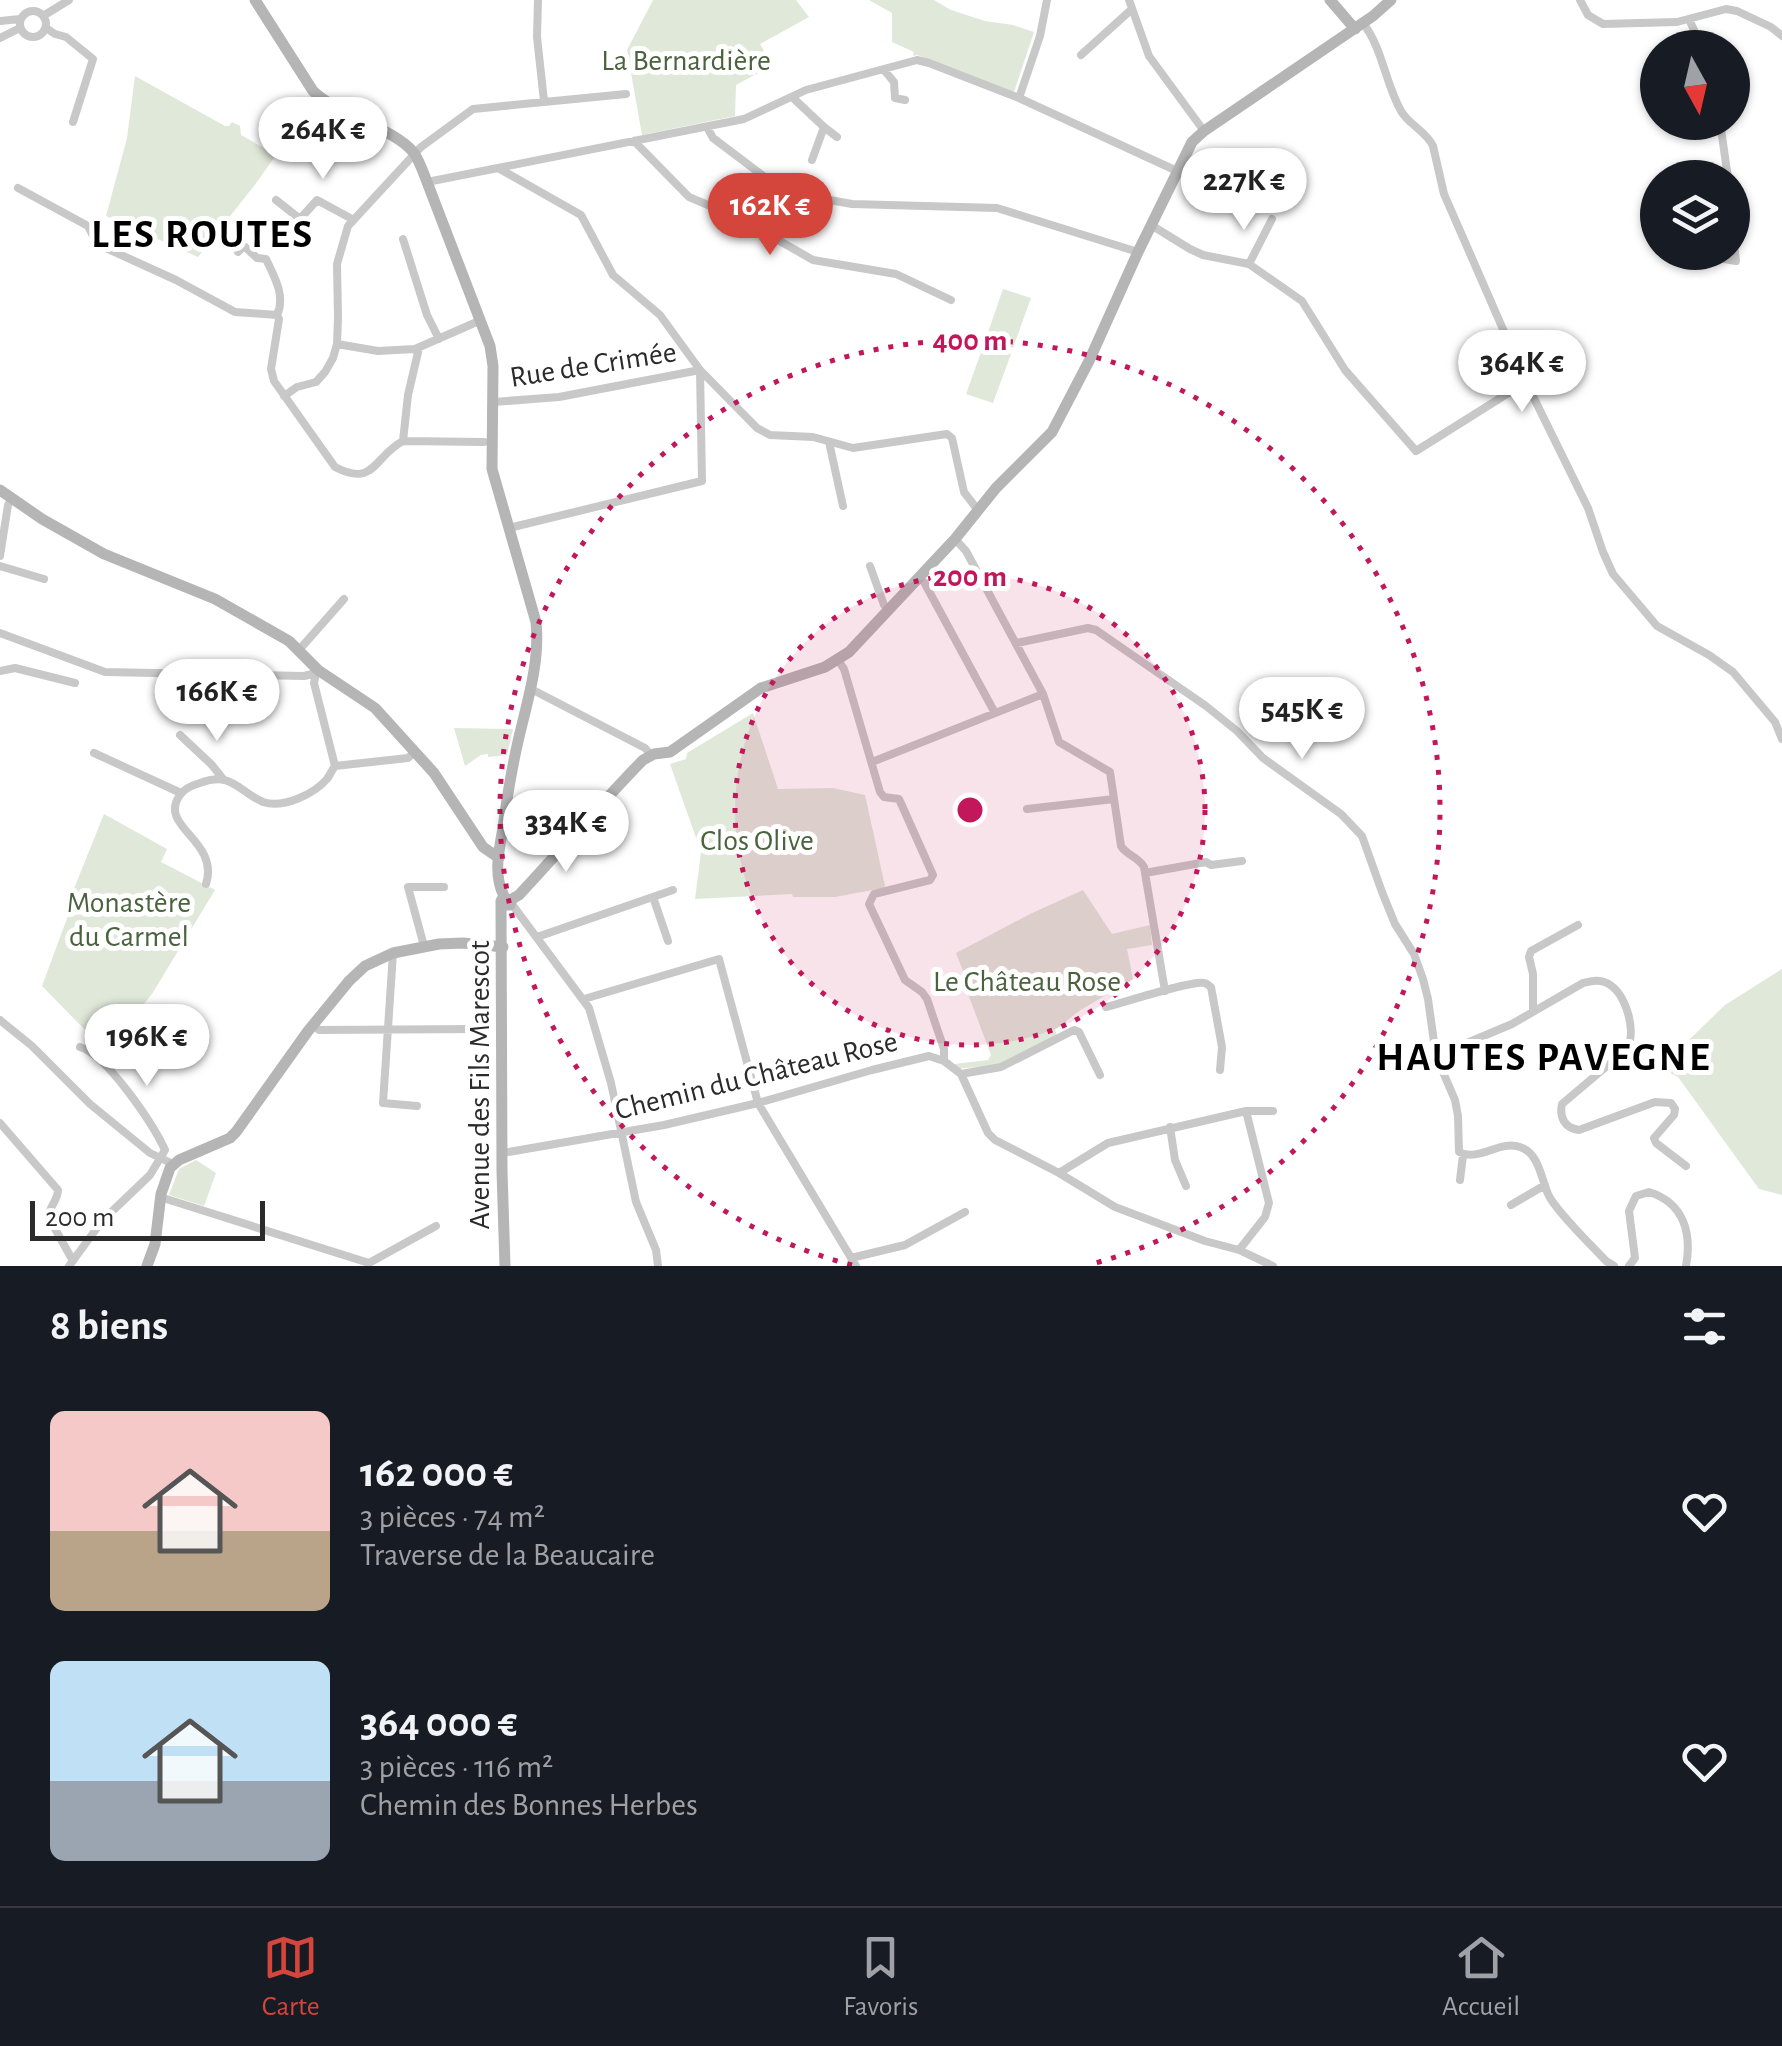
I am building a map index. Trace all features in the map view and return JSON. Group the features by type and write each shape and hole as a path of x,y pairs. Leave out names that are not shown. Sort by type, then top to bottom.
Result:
{"main road":[{"path":"0,490 104,554 215,599 279,634 318,670 375,708 434,773 483,847 498,858 538,638 492,469 492,356 414,154 401,142 324,102 254,0"},
{"path":"1330,0 1359,26"},
{"path":"507,901 522,891 643,760 670,752 761,688 825,668 858,643 955,539 977,509 1052,432 1187,148 1204,131 1391,0"},
{"name":"Avenue des Fils Marescot","path":"498,858 498,881 507,901 502,947 506,1266"},
{"path":"147,1266 155,1244 165,1165 236,1132 312,1026 358,972 393,953 424,946 463,943 502,947"}],"street":[{"path":"43,16 69,0"},
{"path":"538,0 537,37 544,102"},
{"path":"1019,98 1040,36 1046,3 1036,0"},
{"path":"1580,0 1588,15 1603,24 1676,22 1716,11 1737,11 1772,27 1782,36"},
{"path":"1082,54 1130,4 1150,56 1204,131"},
{"path":"0,38 31,11 43,16 46,28 32,37 24,34 20,24"},
{"path":"1689,19 1694,30"},
{"path":"0,21 20,24"},
{"path":"1359,26 1379,52 1401,111 1430,139 1444,194 1526,382 1588,508 1613,574 1658,626 1732,672 1775,722 1782,739"},
{"path":"46,28 93,58 73,122"},
{"path":"427,182 744,120 806,90 917,60 1019,98 1177,171"},
{"path":"884,70 894,82 895,98 905,100"},
{"path":"284,396 316,382 325,372 337,344 340,246 352,219 414,154 473,109 626,94"},
{"path":"792,96 836,137"},
{"path":"707,127 713,138 774,184 796,194 852,204 997,208 1138,252"},
{"path":"812,160 824,127"},
{"path":"634,141 689,198 742,219 813,260 896,274 951,300"},
{"path":"498,168 581,215 613,275 660,315 700,370 757,428 770,434 813,437 854,448 946,434 952,438 964,492 977,509"},
{"path":"18,188 88,226 97,244 235,312 277,314"},
{"path":"276,200 300,219 317,200 352,219"},
{"path":"1249,264 1272,219"},
{"path":"1151,225 1202,254 1249,264 1302,300 1346,370 1416,451 1526,382"},
{"path":"403,238 427,315 440,339"},
{"path":"238,252 244,246 257,258 266,259 280,299 271,370 274,381 335,467 361,475 403,442 484,442"},
{"path":"337,344 378,351 419,348 479,321"},
{"path":"403,442 419,348"},
{"path":"509,528 702,481 700,370"},
{"name":"Rue de Crimée","path":"493,402 559,397 700,370"},
{"path":"829,442 842,506"},
{"path":"0,556 12,498"},
{"path":"6,521 23,506"},
{"path":"955,539 966,552 1043,694 1059,742 1110,772 1121,846 1142,862 1145,873 1165,990"},
{"path":"0,566 44,579"},
{"path":"870,566 889,609"},
{"path":"919,577 995,713"},
{"path":"299,650 344,599"},
{"path":"1016,643 1088,628 1096,630 1238,730 1264,758 1341,814 1362,836 1395,924 1414,954 1428,999 1436,1056 1458,1116 1458,1149 1463,1156 1460,1180"},
{"path":"0,632 105,672 304,676 318,670"},
{"path":"838,660 880,792 899,799 933,875 930,880 874,894 868,904 906,980 927,999 944,1049 944,1061"},
{"path":"0,671 15,668 74,683"},
{"path":"206,884 208,858 175,818 174,809 181,793 196,784 222,779 274,804 300,798 326,780 335,766 314,683 318,670"},
{"path":"531,689 645,748 651,756"},
{"path":"872,762 1043,694"},
{"path":"180,735 222,779"},
{"path":"335,766 408,758 415,752"},
{"path":"94,753 181,793"},
{"path":"1027,809 1114,798"},
{"path":"1145,873 1206,862 1211,865 1242,861"},
{"path":"424,946 408,888 444,887"},
{"path":"537,937 673,890"},
{"path":"653,897 668,942"},
{"path":"507,901 589,1008 636,1202 656,1250 658,1266"},
{"path":"1534,1011 1529,957 1532,951 1578,925"},
{"path":"393,953 384,1103 417,1106"},
{"path":"584,999 718,958 758,1103 854,1262 905,1245 965,1212"},
{"path":"1436,1056 1512,1024 1583,983 1604,981 1618,993 1630,1018 1632,1040 1627,1049 1562,1104 1560,1113 1564,1122 1579,1130 1655,1102 1671,1103 1674,1115 1654,1138 1686,1166"},
{"path":"1106,1007 1206,983 1211,987 1222,1047 1220,1070"},
{"path":"0,1020 90,1104 165,1165"},
{"path":"312,1026 319,1030 476,1029"},
{"path":"1100,1075 1079,1032 1074,1030 1001,1067 960,1074 994,1140 1115,1207 1205,1242 1239,1250 1272,1266"},
{"path":"0,1123 58,1190 49,1218 71,1264 102,1221 165,1165 165,1150 157,1134 114,1074 94,1052 80,1046"},
{"name":"Chemin du Château Rose","path":"503,1153 664,1126 930,1056 960,1074"},
{"path":"1059,1173 1108,1142 1246,1111 1274,1111"},
{"path":"1239,1250 1266,1218 1269,1203 1246,1111"},
{"path":"1170,1128 1175,1160 1186,1186"},
{"path":"1463,1156 1508,1146 1519,1146 1529,1152 1538,1164 1549,1198 1614,1266"},
{"path":"1511,1206 1546,1185"},
{"path":"1628,1266 1635,1258 1628,1211 1636,1196 1649,1192 1675,1206 1683,1217 1688,1240 1686,1266"},
{"path":"160,1197 369,1265 436,1226"}],"green space":[{"name":"La Bernardière","path":"653,0 796,0 809,17 760,44 773,65 736,85 735,116 642,135 627,50"},
{"path":"869,0 934,0 985,21 1034,32 1014,92 913,56 914,52 892,42 892,13"},
{"path":"135,76 225,126 232,122 240,126 241,135 276,155 198,257 106,216 127,138"},
{"path":"1003,289 1031,298 1013,348 986,338"},
{"path":"984,344 1011,354 993,403 966,394"},
{"name":"Clos Olive","path":"753,713 778,789 833,788 865,795 883,888 835,897 792,894 695,899 701,852 670,764 686,759 687,753"},
{"path":"454,728 513,729 507,755 481,755 465,766"},
{"name":"Monastère du Carmel","path":"104,814 167,849 161,862 215,890 152,994 107,1056 42,986 76,894 73,891"},
{"name":"Le Château Rose","path":"1083,890 1112,934 1150,925 1152,945 1127,949 1133,979 1079,1011 1055,1030 1057,1035 999,1065 956,1069 954,1064 988,1060 991,1055 956,953"},
{"path":"1782,969 1782,1195 1759,1189 1678,1077 1668,1072 1664,1064 1725,1005"},
{"path":"196,1160 216,1173 204,1206 169,1195 179,1169"}],"district":[{"name":"LES ROUTES","path":"203,233"},
{"name":"HAUTES PAVEGNE","path":"1544,1056"}]}
